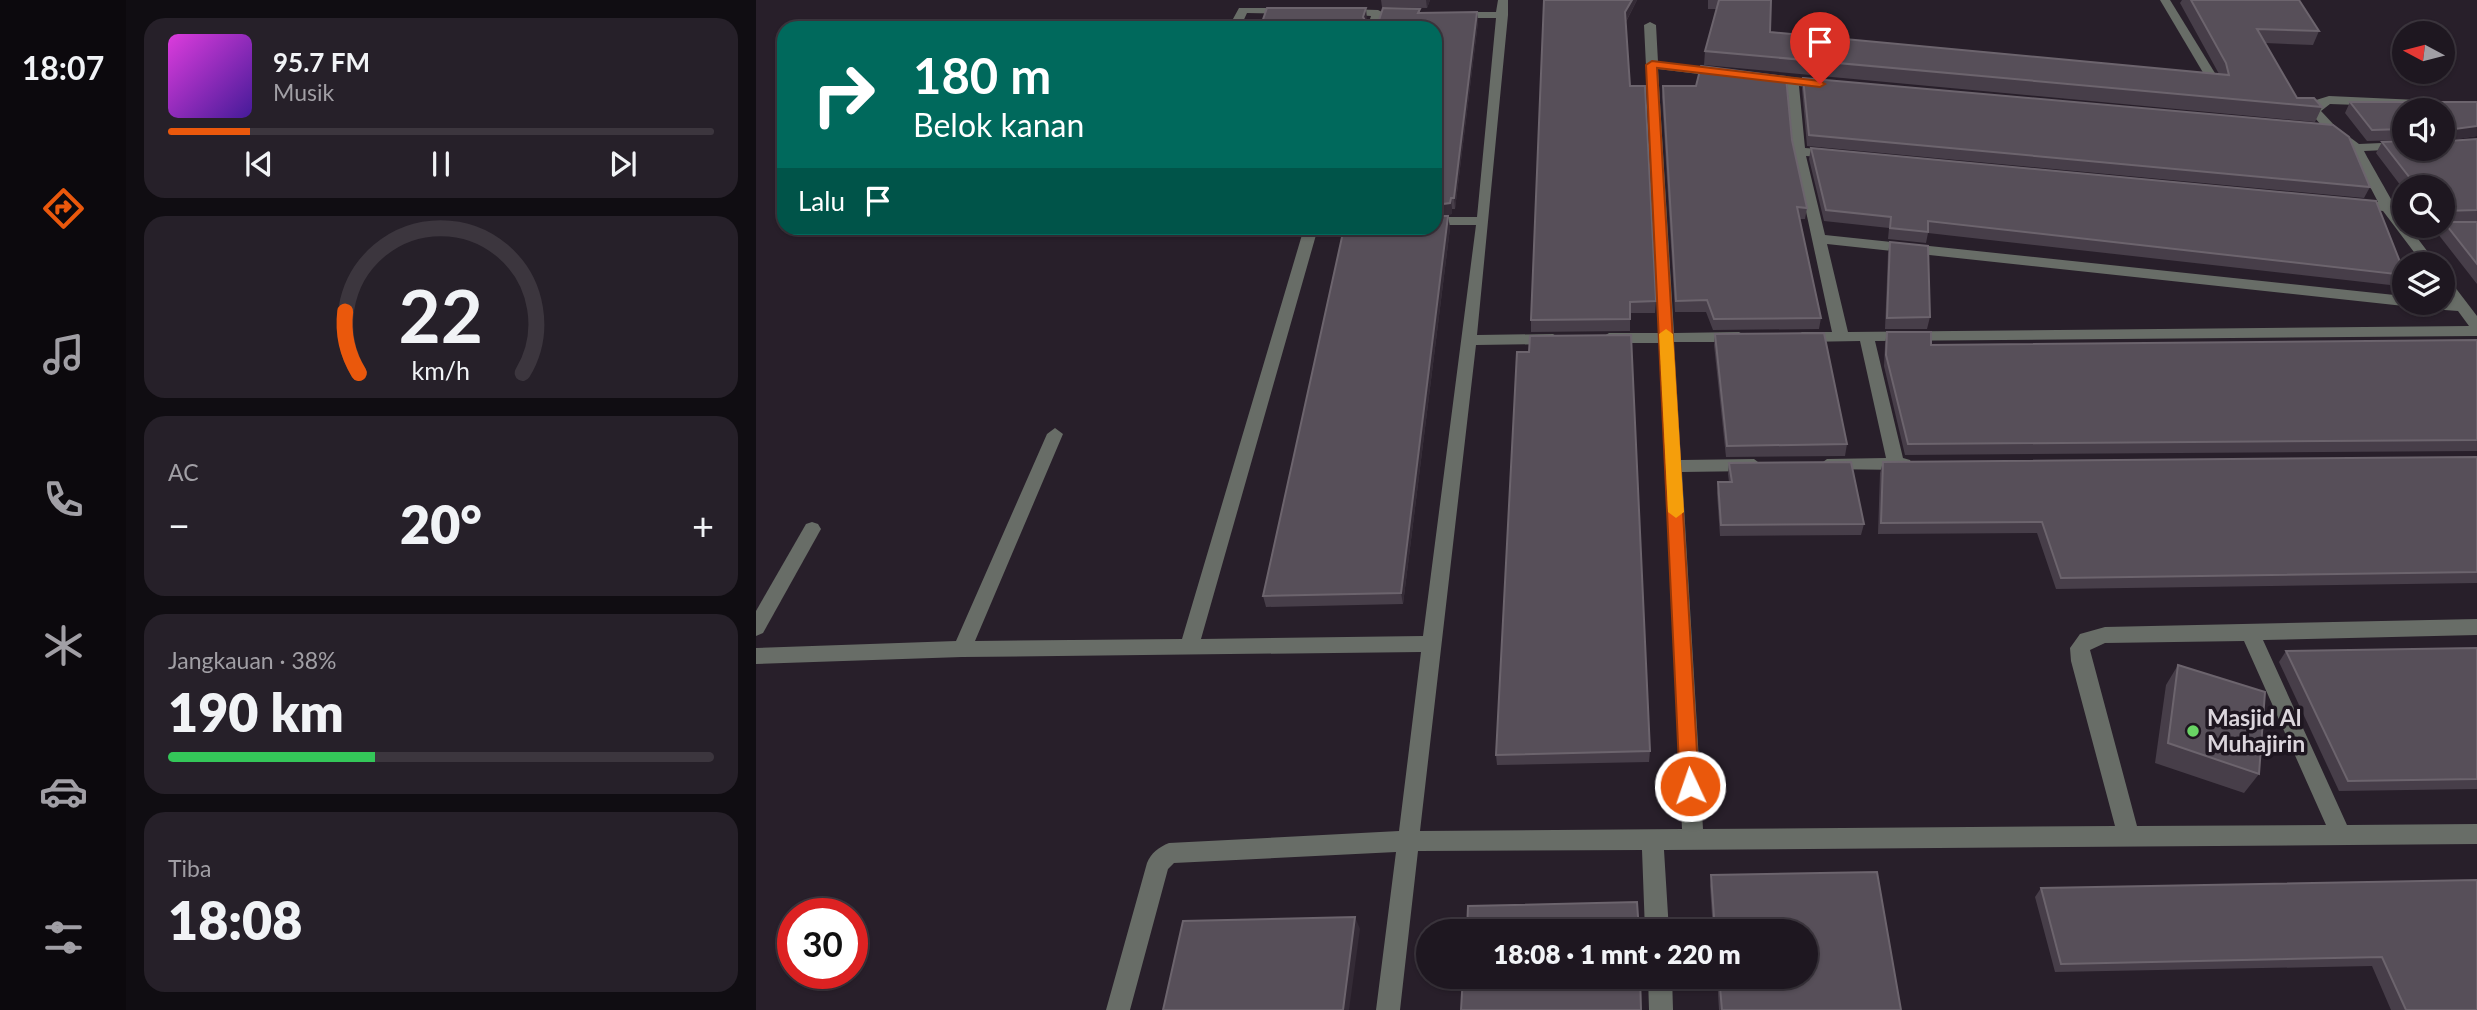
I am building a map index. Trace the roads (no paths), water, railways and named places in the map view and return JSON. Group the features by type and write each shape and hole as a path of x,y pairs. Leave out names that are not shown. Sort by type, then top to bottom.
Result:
{"street":[{"path":"2165,0 2212,78"},
{"path":"1388,1010 1483,221 1502,8 1446,14"},
{"path":"1238,21 1243,10 1299,11"},
{"path":"1325,12 1391,13"},
{"path":"1375,21 1378,13"},
{"path":"1650,25 1693,839"},
{"path":"1652,65 1834,86"},
{"path":"1793,82 1799,151 1841,336"},
{"path":"2392,102 2329,100 2320,103 2315,111 2332,130 2356,148 2392,214"},
{"path":"2305,127 2332,130"},
{"path":"2356,148 2392,146"},
{"path":"1799,151 1854,156"},
{"path":"2346,203 2387,207"},
{"path":"1442,221 1483,221"},
{"path":"2455,227 2477,227"},
{"path":"1189,646 1309,235"},
{"path":"2410,238 2421,252"},
{"path":"1819,239 2392,300"},
{"path":"2455,297 2477,329"},
{"path":"2455,306 2463,307"},
{"path":"1787,337 2477,329"},
{"path":"1866,336 1896,464"},
{"path":"1469,340 1760,337"},
{"path":"962,649 1055,435"},
{"path":"1812,465 1923,464"},
{"path":"1673,466 1770,465"},
{"path":"756,628 812,529"},
{"path":"2129,837 2081,661 2080,648 2087,640 2105,635 2477,627"},
{"path":"2250,633 2342,837"},
{"path":"756,656 962,649 1432,644"},
{"path":"1118,1010 1161,856 1169,853 1409,841 2342,837 2477,834"},
{"path":"1652,838 1656,919"},
{"path":"1660,989 1661,1010"}],"place":[{"name":"Masjid Al Muhajirin","path":"2193,731"}]}
